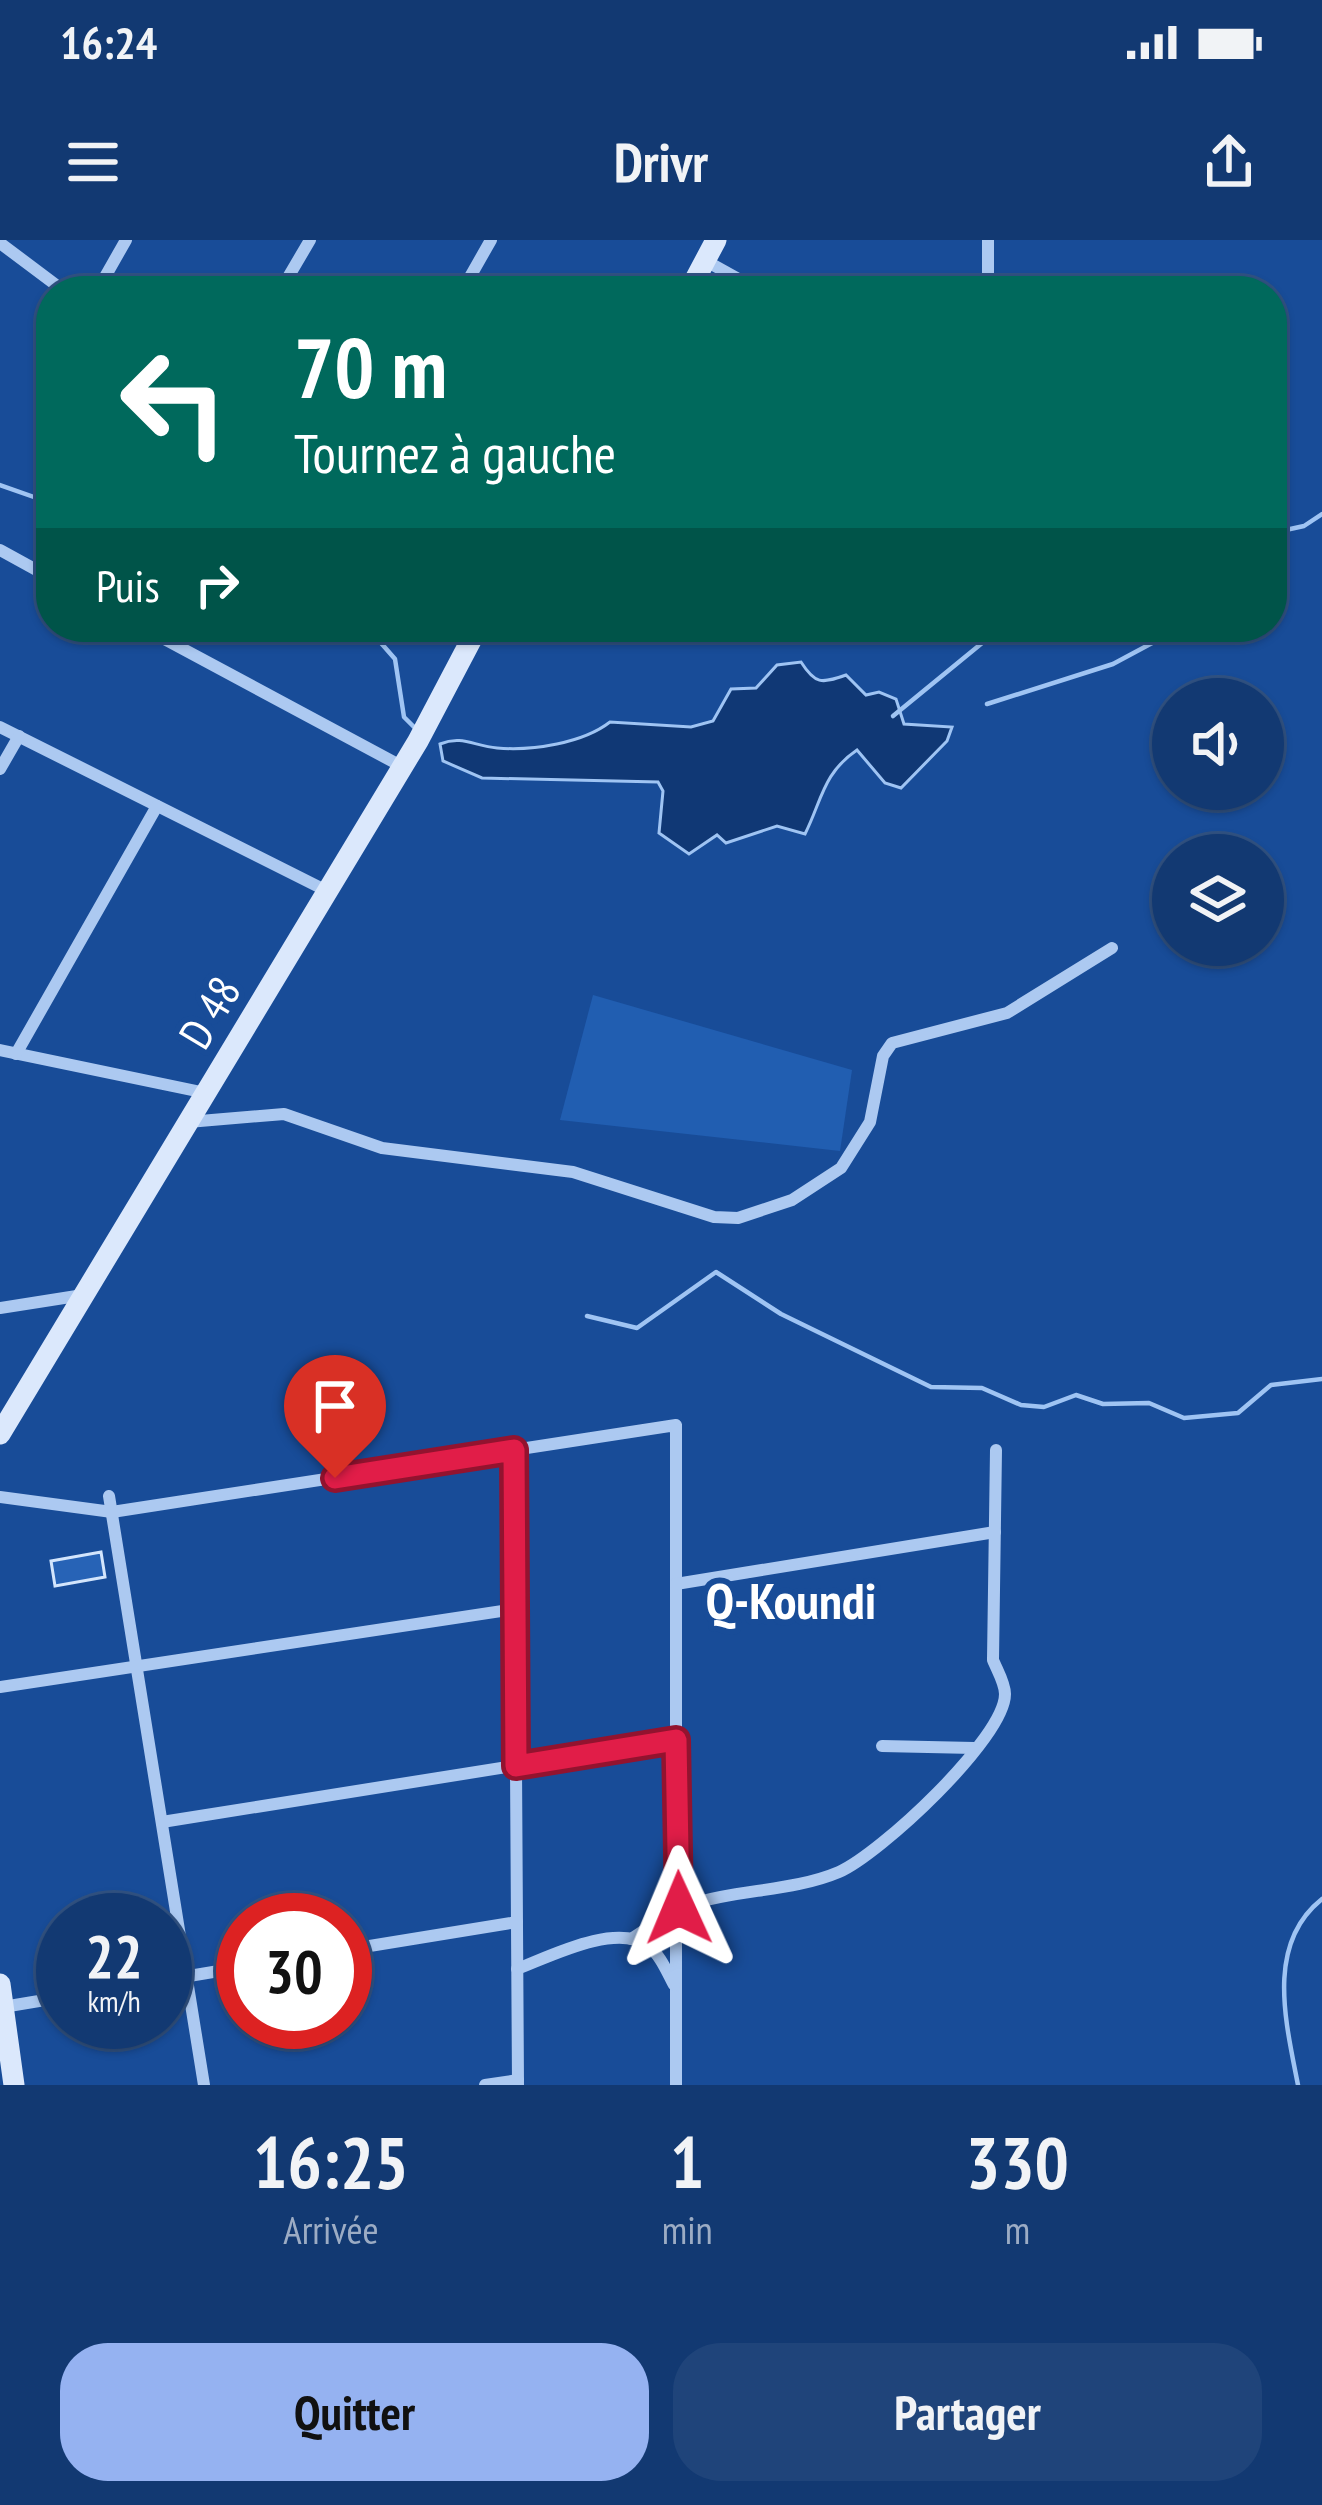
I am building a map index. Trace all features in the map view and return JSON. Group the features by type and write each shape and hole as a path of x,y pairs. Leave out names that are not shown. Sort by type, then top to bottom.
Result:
{"street":[{"path":"106,276 126,240"},
{"path":"289,276 310,240"},
{"path":"471,276 491,240"},
{"path":"988,240 988,276"},
{"path":"0,243 44,276"},
{"path":"711,250 742,276"},
{"path":"0,550 36,570"},
{"path":"170,642 403,766"},
{"name":"D 48","path":"0,1434 424,731 470,642"},
{"path":"0,727 327,891"},
{"path":"0,769 19,736"},
{"path":"16,1054 157,806"},
{"path":"188,1122 284,1114 382,1148 574,1172 713,1217 739,1218 792,1200 842,1168 870,1122 883,1056 892,1043 1007,1012 1112,948"},
{"path":"0,1050 206,1093"},
{"path":"0,1308 84,1294"},
{"path":"0,1497 112,1512 676,1425 676,2085"},
{"path":"485,2085 518,2082 514,1450"},
{"path":"517,1970 567,1950 631,1939 679,1908 836,1874 914,1820 1002,1709 1006,1690 993,1660 996,1450"},
{"path":"109,1496 174,1893"},
{"path":"676,1584 995,1532"},
{"path":"0,1687 515,1609"},
{"path":"162,1822 676,1740"},
{"path":"882,1745 974,1748"},
{"path":"372,1946 517,1922"},
{"path":"631,1939 648,1946 676,1990"},
{"path":"14,2085 2,1995 36,1996"},
{"path":"192,2008 204,2085"}],"shaded area":[{"path":"801,662 819,680 846,675 866,695 879,692 896,699 904,724 952,727 947,741 901,788 885,783 857,750 830,778 805,834 777,826 726,843 717,835 689,854 659,833 663,791 658,782 482,778 443,761 440,744 448,742 526,748 572,740 610,722 691,727 713,721 731,689 756,688 777,665"},
{"path":"593,995 852,1070 840,1151 560,1120"}],"building":[{"path":"101,1552 105,1577 55,1586 51,1561"}],"waterway":[{"path":"0,485 36,498"},
{"path":"1287,530 1322,514"},
{"path":"380,642 395,659 404,717 417,730"},
{"path":"893,716 983,642"},
{"path":"987,704 1113,664 1154,642"},
{"path":"587,1316 637,1328 716,1272 781,1314 931,1387 982,1388 1021,1405 1044,1407 1076,1395 1103,1404 1149,1403 1184,1418 1238,1413 1271,1385 1322,1379"},
{"path":"1298,2085 1285,2011 1286,1961 1304,1917 1322,1899"}],"district":[{"name":"Q-Koundi","path":"791,1600"}],"route":[{"path":"335,1478 514,1450 516,1766 676,1740 679,1908"}]}
